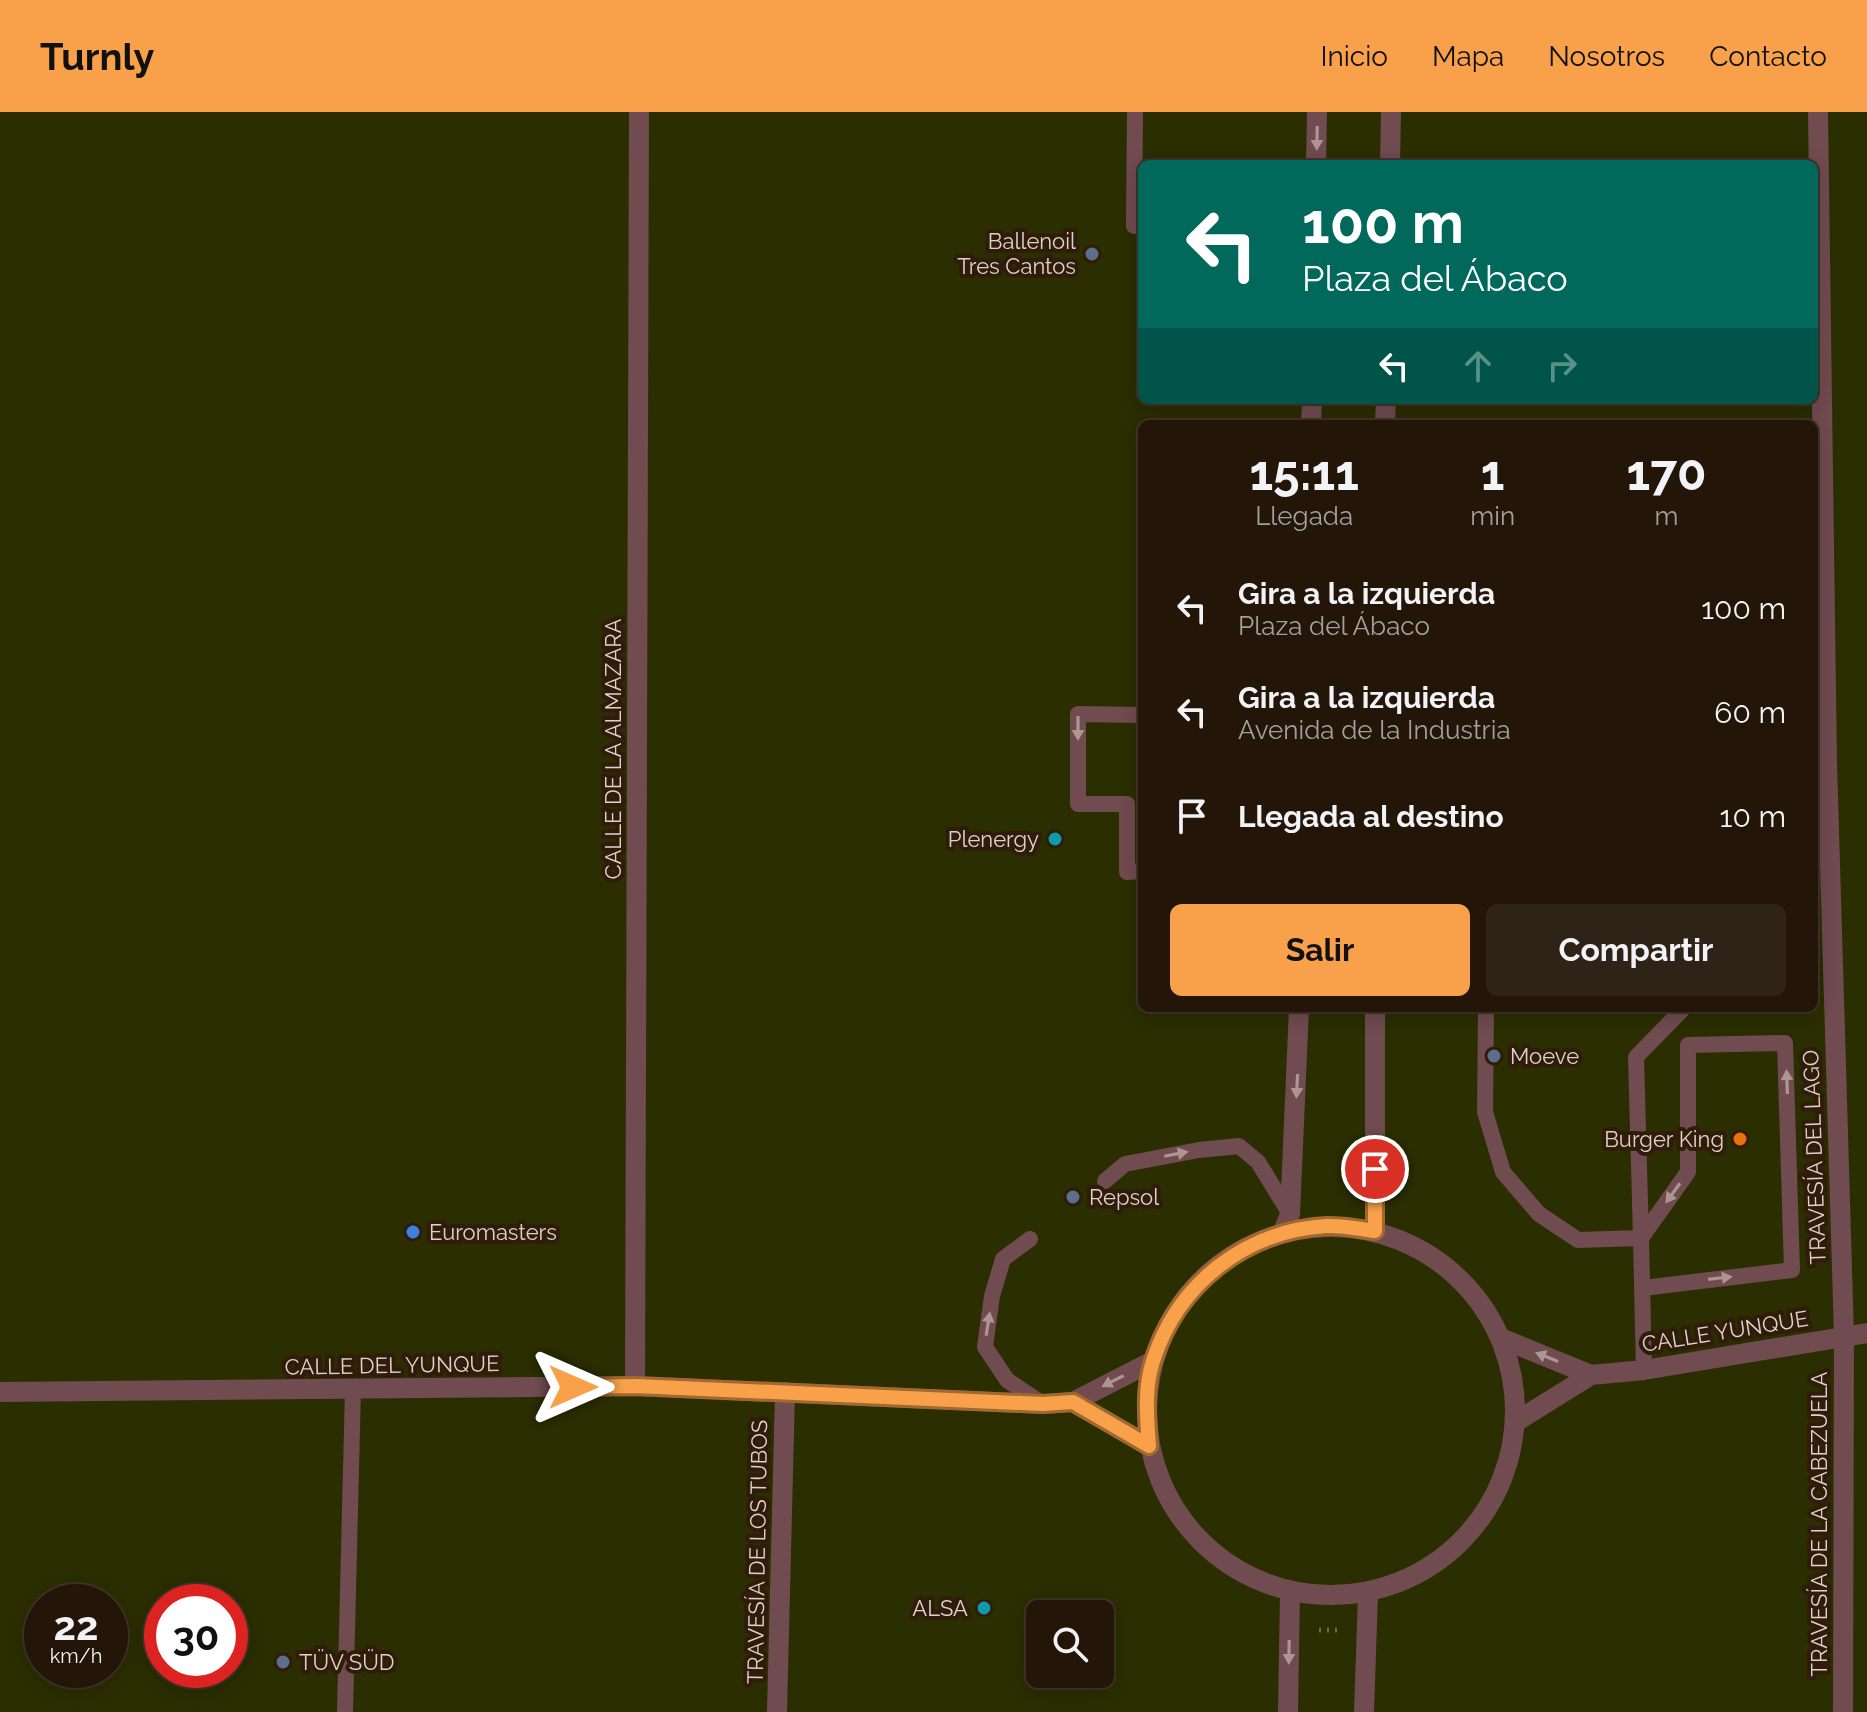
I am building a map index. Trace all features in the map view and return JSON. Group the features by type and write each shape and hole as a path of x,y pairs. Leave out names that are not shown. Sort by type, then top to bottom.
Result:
{"street":[{"name":"CALLE DE LA ALMAZARA","path":"635,1386 639,112"},
{"path":"1316,160 1317,112"},
{"path":"1390,160 1391,112"},
{"name":"TRAVESÍA DEL LAGO","path":"1818,112 1827,763 1844,1336"},
{"path":"1287,1223 1299,1012"},
{"path":"1375,1012 1375,1231"},
{"path":"1287,1223 1375,1231 1428,1253 1472,1291 1503,1339 1514,1380 1517,1421 1504,1481 1472,1533 1425,1572 1368,1594 1329,1597 1290,1592 1240,1573 1198,1540 1167,1496 1149,1446 1146,1403 1153,1361 1180,1303 1225,1259 1287,1223"},
{"name":"CALLE YUNQUE","path":"1517,1421 1591,1375 1644,1370 1867,1333"},
{"name":"TRAVESÍA DE LA CABEZUELA","path":"1843,1712 1844,1336"},
{"name":"CALLE YUNQUE","path":"1503,1339 1591,1375"},
{"name":"CALLE DEL YUNQUE","path":"0,1392 635,1386 1043,1404 1073,1402 1153,1361"},
{"name":"TRAVESÍA DE LOS TUBOS","path":"777,1712 785,1392"},
{"path":"1073,1402 1149,1446"},
{"path":"1288,1712 1290,1592"},
{"path":"1364,1712 1368,1594"}],"lane":[{"path":"1135,112 1134,226 1138,226"},
{"path":"1138,715 1078,714 1078,804 1135,805 1127,872 1138,871"},
{"path":"1486,1012 1485,1112 1503,1172 1539,1214 1578,1240 1641,1238"},
{"path":"1644,1370 1636,1057 1680,1012"},
{"path":"1641,1238 1688,1172 1688,1045 1785,1043 1792,1270 1643,1288"},
{"path":"1105,1181 1125,1164 1239,1146 1258,1162 1287,1223"},
{"path":"1030,1239 1003,1259 992,1296 985,1347 1007,1380 1043,1404"},
{"path":"345,1712 353,1389"}],"path":[{"path":"1290,1631 1367,1630"}],"green space":[{"path":"0,112 1867,112 1867,1712 0,1712"}],"place":[{"name":"Ballenoil Tres Cantos","path":"1092,254"},
{"name":"Plenergy","path":"1055,839"},
{"name":"Moeve","path":"1494,1056"},
{"name":"Burger King","path":"1740,1139"},
{"name":"Repsol","path":"1073,1197"},
{"name":"Euromasters","path":"413,1232"},
{"name":"ALSA","path":"984,1608"},
{"name":"TÜV SÜD","path":"283,1662"}],"route":[{"path":"573,1387 635,1386 1043,1404 1073,1402 1149,1446 1146,1403 1153,1361 1180,1303 1225,1259 1283,1232 1329,1225 1375,1231 1375,1169"}]}
